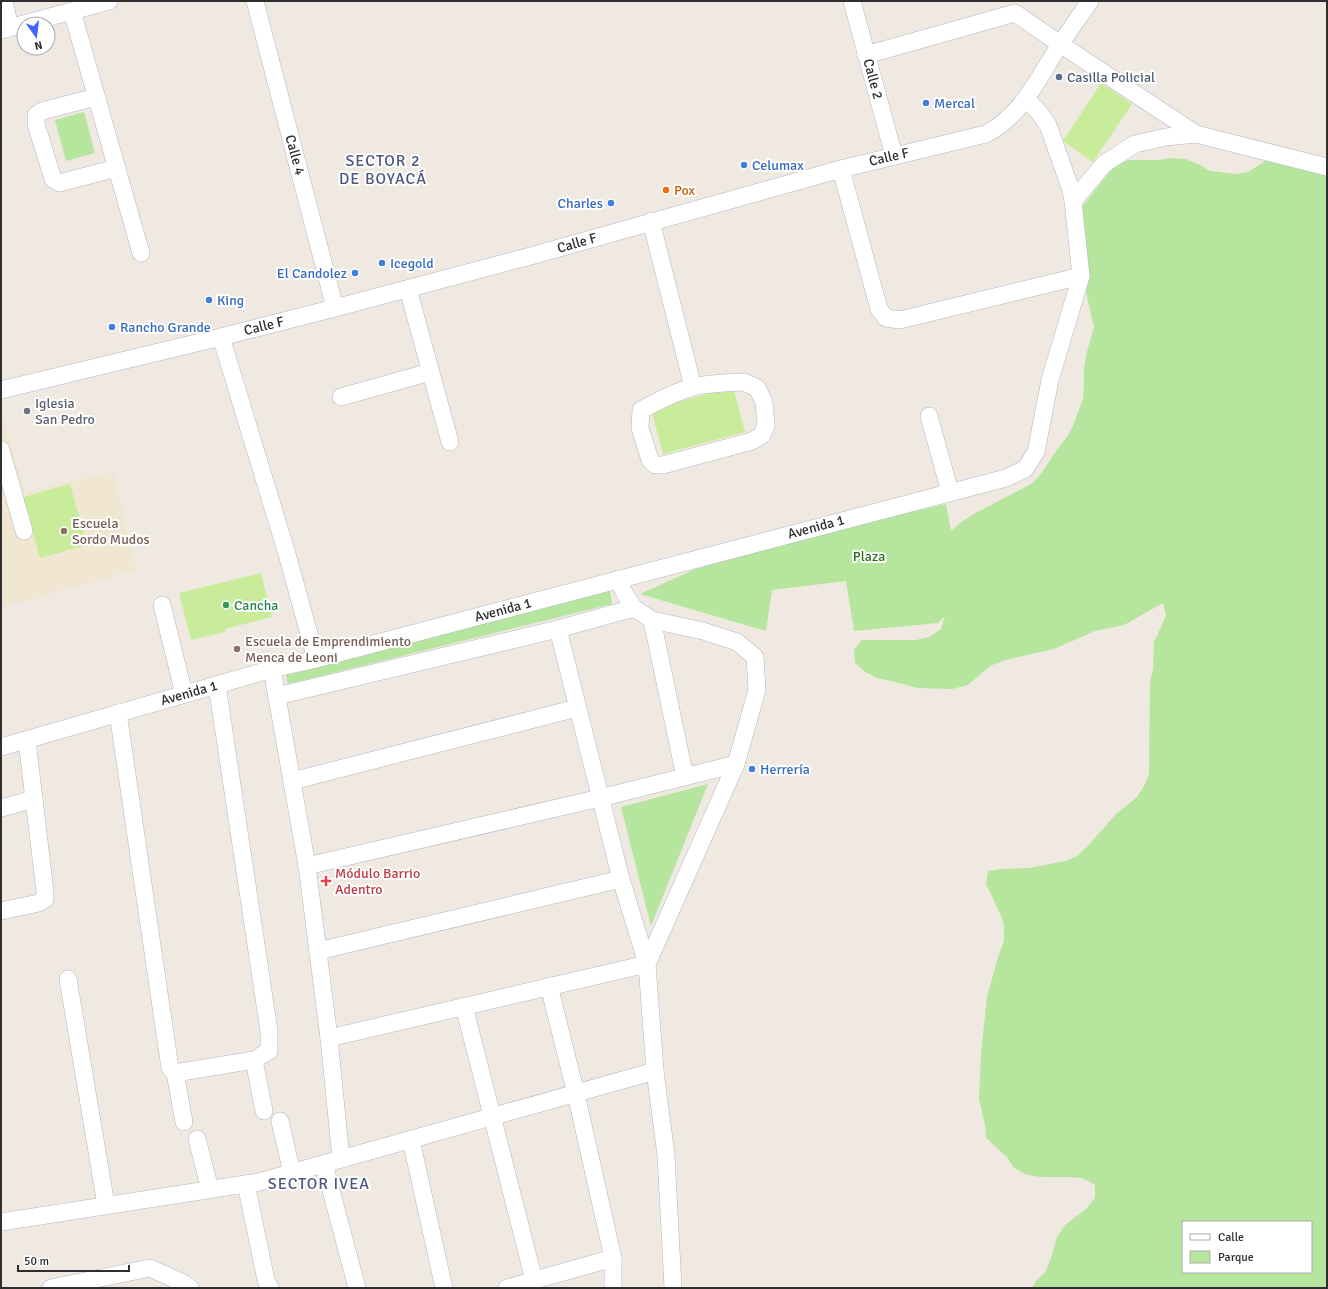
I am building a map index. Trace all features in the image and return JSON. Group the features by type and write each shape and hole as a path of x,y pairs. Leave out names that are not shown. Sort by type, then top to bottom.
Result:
{"street":[{"path":"4,1 6,29 109,1"},
{"name":"Calle 4","path":"255,1 334,308"},
{"name":"Calle 2","path":"852,1 894,156"},
{"name":"Calle F","path":"1,390 221,337 408,289 527,258 651,221 841,169 986,134 999,127 1026,100 1060,44 1090,1"},
{"path":"866,55 1017,7 1060,44 1196,134 1327,167"},
{"path":"72,11 141,253"},
{"path":"96,97 42,111 36,115 36,124 53,178 59,183 117,168"},
{"path":"841,169 879,309 886,318 900,320 1081,276 1071,190 1048,125 1038,111 1026,100"},
{"path":"1073,201 1104,164 1135,144 1166,137 1196,134"},
{"path":"651,221 693,387"},
{"name":"Avenida 1","path":"1,747 272,669 316,659 1006,478 1025,469 1036,452 1050,380 1081,276"},
{"path":"408,289 450,442"},
{"path":"221,337 288,554 316,659"},
{"path":"341,397 430,372"},
{"path":"744,382 757,388 764,402 766,425 762,435 752,441 663,465 655,465 650,460 640,428 641,410 670,395 693,387 709,384 744,382"},
{"path":"930,416 950,492"},
{"path":"1,450 24,531"},
{"path":"618,579 634,608 652,620 703,631 736,642 755,657 757,690 736,764 647,964"},
{"path":"162,605 184,694"},
{"path":"277,696 558,629 634,608"},
{"path":"652,620 684,777"},
{"path":"558,629 600,798 647,964 655,1071 666,1155 673,1288"},
{"path":"272,669 307,866 330,1038 341,1159"},
{"path":"174,1073 254,1060 269,1051 269,1031 219,703 218,685"},
{"path":"292,781 577,708"},
{"path":"118,713 170,1068 174,1073 184,1122"},
{"path":"1,912 39,903 45,899 46,892 27,740"},
{"path":"307,866 600,798 736,764"},
{"path":"1,808 34,800"},
{"path":"318,951 622,879"},
{"path":"330,1038 647,964"},
{"path":"68,979 106,1206"},
{"path":"549,986 576,1094 613,1258 613,1288"},
{"path":"464,1006 534,1280"},
{"path":"254,1060 264,1111"},
{"path":"1,1222 259,1182 655,1071"},
{"path":"280,1121 292,1173"},
{"path":"197,1139 210,1190"},
{"path":"411,1140 444,1288"},
{"path":"324,1164 357,1288"},
{"path":"246,1184 266,1280 270,1288"},
{"path":"507,1288 613,1258"},
{"path":"51,1288 150,1268 190,1288"}],"shaded area":[{"name":"Escuela Sordo Mudos","path":"1,411 25,492 113,472 137,570 1,608"}],"green space":[{"path":"1101,83 1132,104 1093,162 1063,141"},
{"path":"84,112 95,153 66,161 55,120"},
{"name":"Plaza","path":"1171,158 1185,159 1210,171 1236,174 1248,172 1270,158 1327,171 1327,1288 1032,1288 1036,1281 1046,1271 1057,1237 1065,1225 1086,1209 1095,1198 1095,1185 1082,1178 1041,1177 1027,1175 1014,1168 1007,1157 986,1138 985,1125 979,1099 981,1053 987,997 1004,941 1004,924 986,884 988,871 1029,868 1065,861 1077,856 1088,846 1116,814 1137,797 1149,774 1150,683 1153,669 1154,642 1166,616 1163,603 1124,625 1095,631 1054,649 1005,660 990,666 968,685 952,689 918,688 877,678 865,672 855,663 854,650 862,640 916,640 929,637 941,629 945,616 938,623 854,631 846,581 772,590 766,631 640,594 693,570 797,539 946,504 951,531 961,522 974,514 1031,484 1040,475 1067,437 1073,426 1083,399 1086,355 1094,327 1085,288 1082,207 1118,163 1130,160 1159,160"},
{"path":"733,387 745,432 663,454 651,409"},
{"path":"70,484 87,545 40,558 23,497"},
{"name":"Cancha","path":"261,573 272,617 225,629 225,632 191,640 179,593"},
{"path":"610,591 612,604 288,684 286,675"},
{"path":"708,784 651,926 621,807"}],"place":[{"name":"Casilla Policial","path":"1059,77"},
{"name":"Mercal","path":"926,103"},
{"name":"Celumax","path":"744,165"},
{"name":"Pox","path":"666,190"},
{"name":"Charles","path":"611,203"},
{"name":"Icegold","path":"382,263"},
{"name":"El Candolez","path":"355,273"},
{"name":"King","path":"209,300"},
{"name":"Rancho Grande","path":"112,327"},
{"name":"Iglesia San Pedro","path":"27,411"},
{"name":"Escuela Sordo Mudos","path":"64,531"},
{"name":"Cancha","path":"226,605"},
{"name":"Escuela de Emprendimiento Menca de Leoni","path":"237,649"},
{"name":"Herrería","path":"752,769"},
{"name":"Módulo Barrio Adentro","path":"326,881"}],"district":[{"name":"SECTOR 2 DE BOYACÁ","path":"383,170"},
{"name":"SECTOR IVEA","path":"319,1184"}]}
